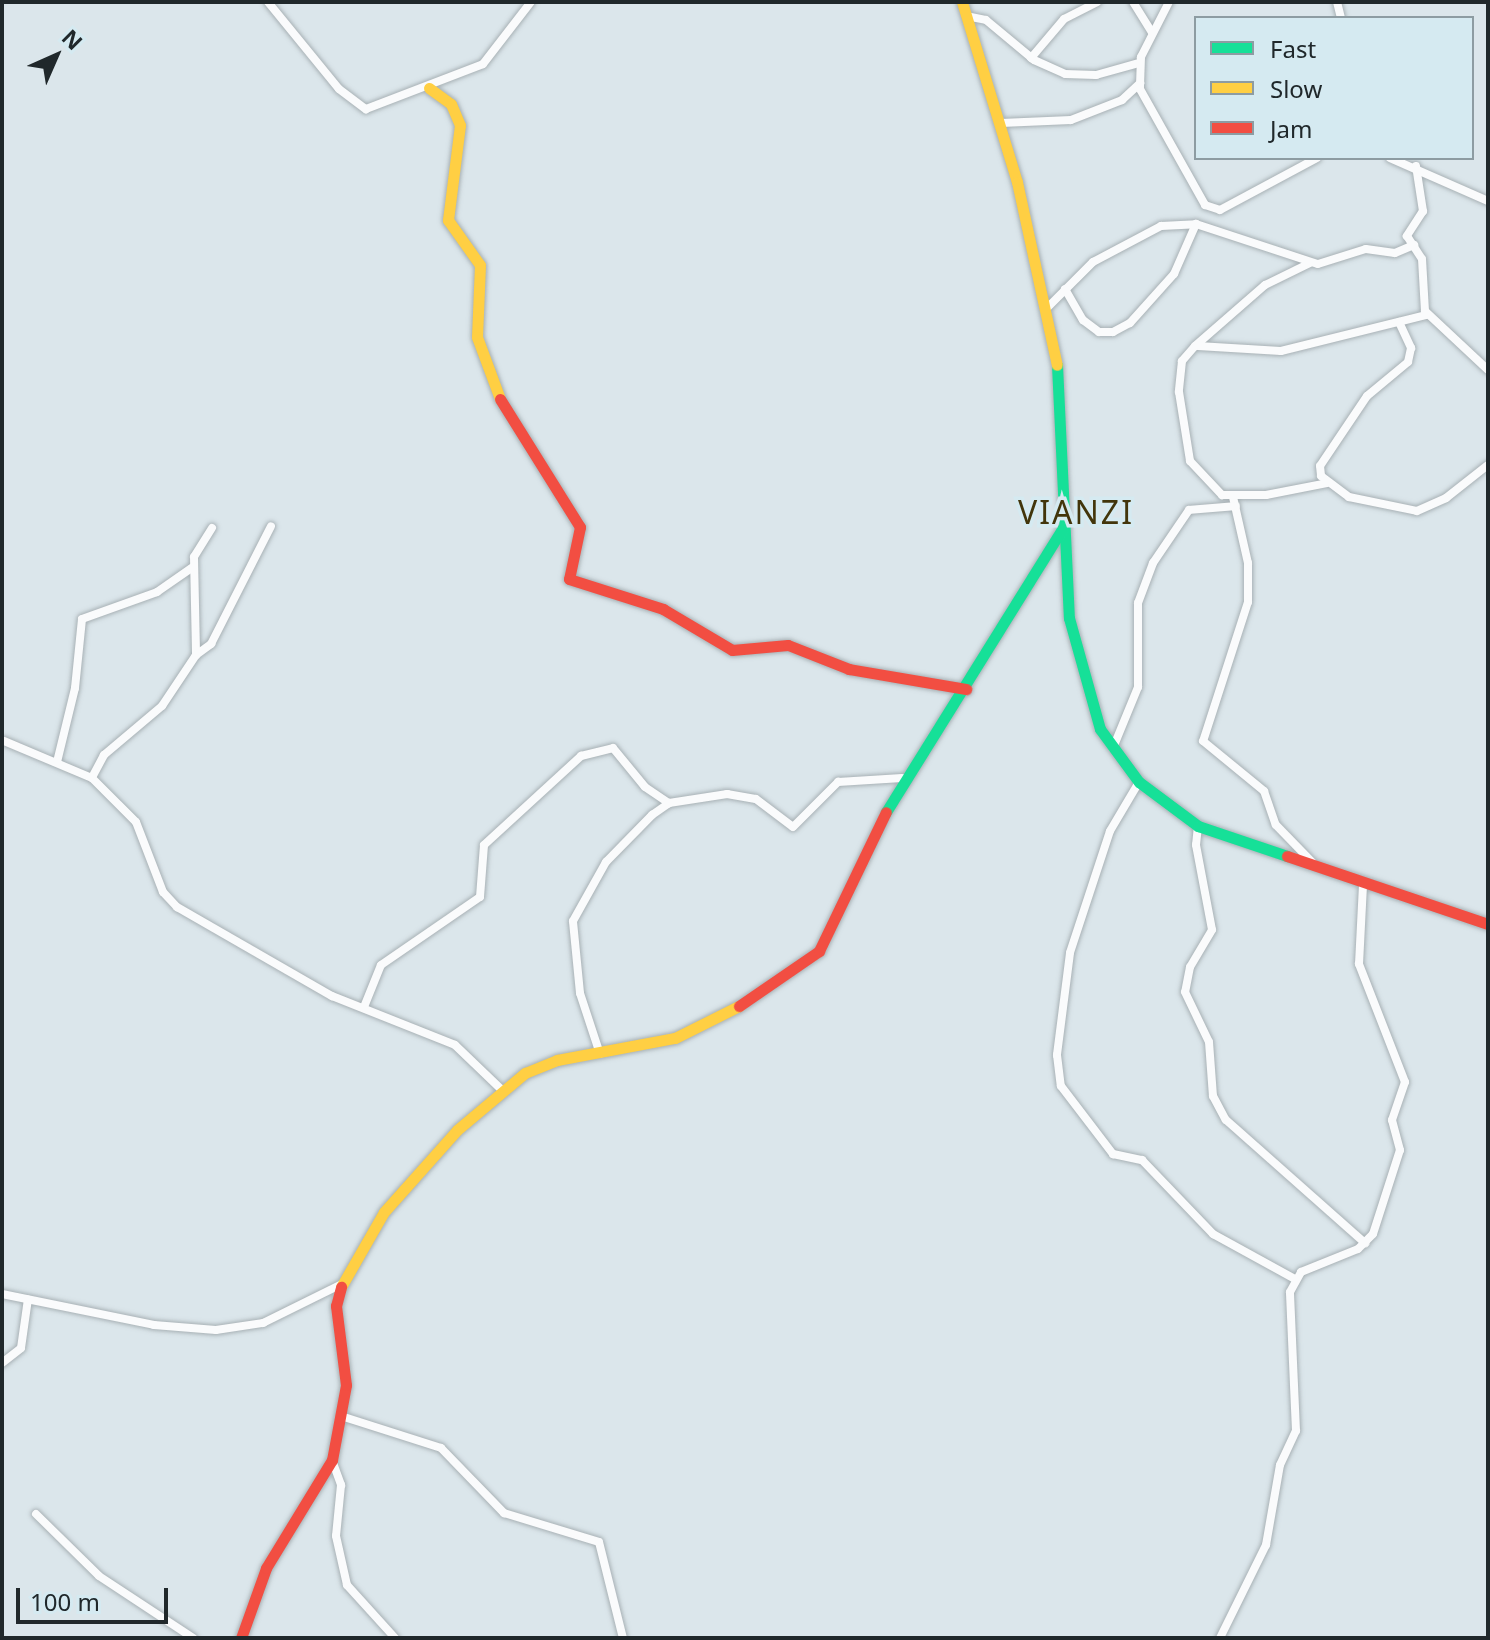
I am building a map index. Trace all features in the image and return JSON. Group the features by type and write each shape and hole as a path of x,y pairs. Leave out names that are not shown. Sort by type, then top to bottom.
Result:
{"street":[{"path":"268,2 360,109 429,88 491,58 531,2"},
{"path":"962,2 1001,123 1045,310 1062,401 1063,528 1069,618 1081,679 1113,749 1139,782 1198,826 1322,872 1488,924"},
{"path":"1031,58 1064,19 1097,2"},
{"path":"1133,2 1152,33"},
{"path":"1169,2 1139,63 1140,83 1211,209 1220,210 1313,160"},
{"path":"966,16 986,20 1031,58 1081,76 1139,63"},
{"path":"1001,123 1071,120 1122,100 1140,83"},
{"path":"429,88 451,104 460,125 448,220 480,265 477,337 490,382 580,527 567,567 569,579 663,609 732,650 788,645 849,669 966,689"},
{"path":"1412,163 1488,201"},
{"path":"1412,163 1415,189 1423,202 1421,218 1408,232 1422,259 1427,315 1488,370"},
{"path":"1045,310 1065,289 1127,242 1161,226 1196,224 1310,263 1329,265 1366,249 1395,253 1414,245"},
{"path":"1065,289 1090,326 1113,332 1130,323 1174,274 1196,224"},
{"path":"1235,502 1222,495 1190,461 1178,373 1195,346 1265,285 1310,263"},
{"path":"1195,346 1281,351 1306,340 1427,315"},
{"path":"1399,322 1411,348 1408,362 1367,396 1325,457 1320,466 1327,483 1349,497 1417,511 1446,498 1488,465"},
{"path":"1113,749 1138,687 1138,603 1153,563 1189,510 1327,483"},
{"path":"1235,502 1248,602 1203,741 1264,791 1282,834 1322,872"},
{"path":"92,778 104,755 162,706 196,655 211,644 271,526"},
{"path":"196,655 193,567 212,528"},
{"path":"241,1638 266,1568 332,1460 344,1417 345,1368 336,1317 342,1284 402,1190 502,1090 539,1066 675,1038 801,969 834,928 902,778 966,689 1063,528"},
{"path":"57,762 75,688 82,619 157,592 193,567"},
{"path":"4,741 92,778 136,822 163,892 177,907 318,989 455,1045 502,1090"},
{"path":"364,1007 381,965 480,897 484,845 581,756 613,748 645,787 669,803 748,797 793,827 838,782 902,778"},
{"path":"1139,782 1110,831 1070,953 1057,1055 1061,1086 1113,1154 1142,1160 1213,1234 1295,1279"},
{"path":"600,1054 578,981 573,921 606,862 669,803"},
{"path":"1198,826 1196,845 1212,930 1190,967 1185,992 1213,1054 1213,1096 1239,1132 1365,1243"},
{"path":"1295,1279 1365,1243 1385,1206 1400,1150 1392,1120 1405,1082 1359,964 1363,884"},
{"path":"1220,1638 1266,1545 1280,1465 1296,1431 1287,1315 1295,1279"},
{"path":"2,1294 154,1325 216,1330 263,1323 342,1284"},
{"path":"2,1363 21,1348 28,1299"},
{"path":"344,1417 441,1448 504,1513 599,1542 623,1638"},
{"path":"332,1460 341,1485 336,1536 347,1585 395,1638"},
{"path":"36,1514 99,1576 193,1638"}],"traffic: fast":[{"path":"1057,365 1069,618 1100,729 1139,782 1198,826 1287,856"},
{"path":"886,812 1063,528"}],"traffic: slow":[{"path":"962,2 1017,182 1057,365"},
{"path":"429,88 451,104 460,125 448,220 480,265 477,337 500,399"},
{"path":"341,1287 384,1212 457,1130 525,1073 557,1060 675,1038 739,1006"}],"traffic: jam":[{"path":"500,399 580,527 569,579 663,609 732,650 788,645 849,669 966,689"},
{"path":"739,1006 819,951 886,812"},
{"path":"1287,856 1488,924"},
{"path":"241,1638 266,1568 332,1460 346,1385 336,1306 341,1287"}],"district":[{"name":"VIANZI","path":"1076,512"}]}
